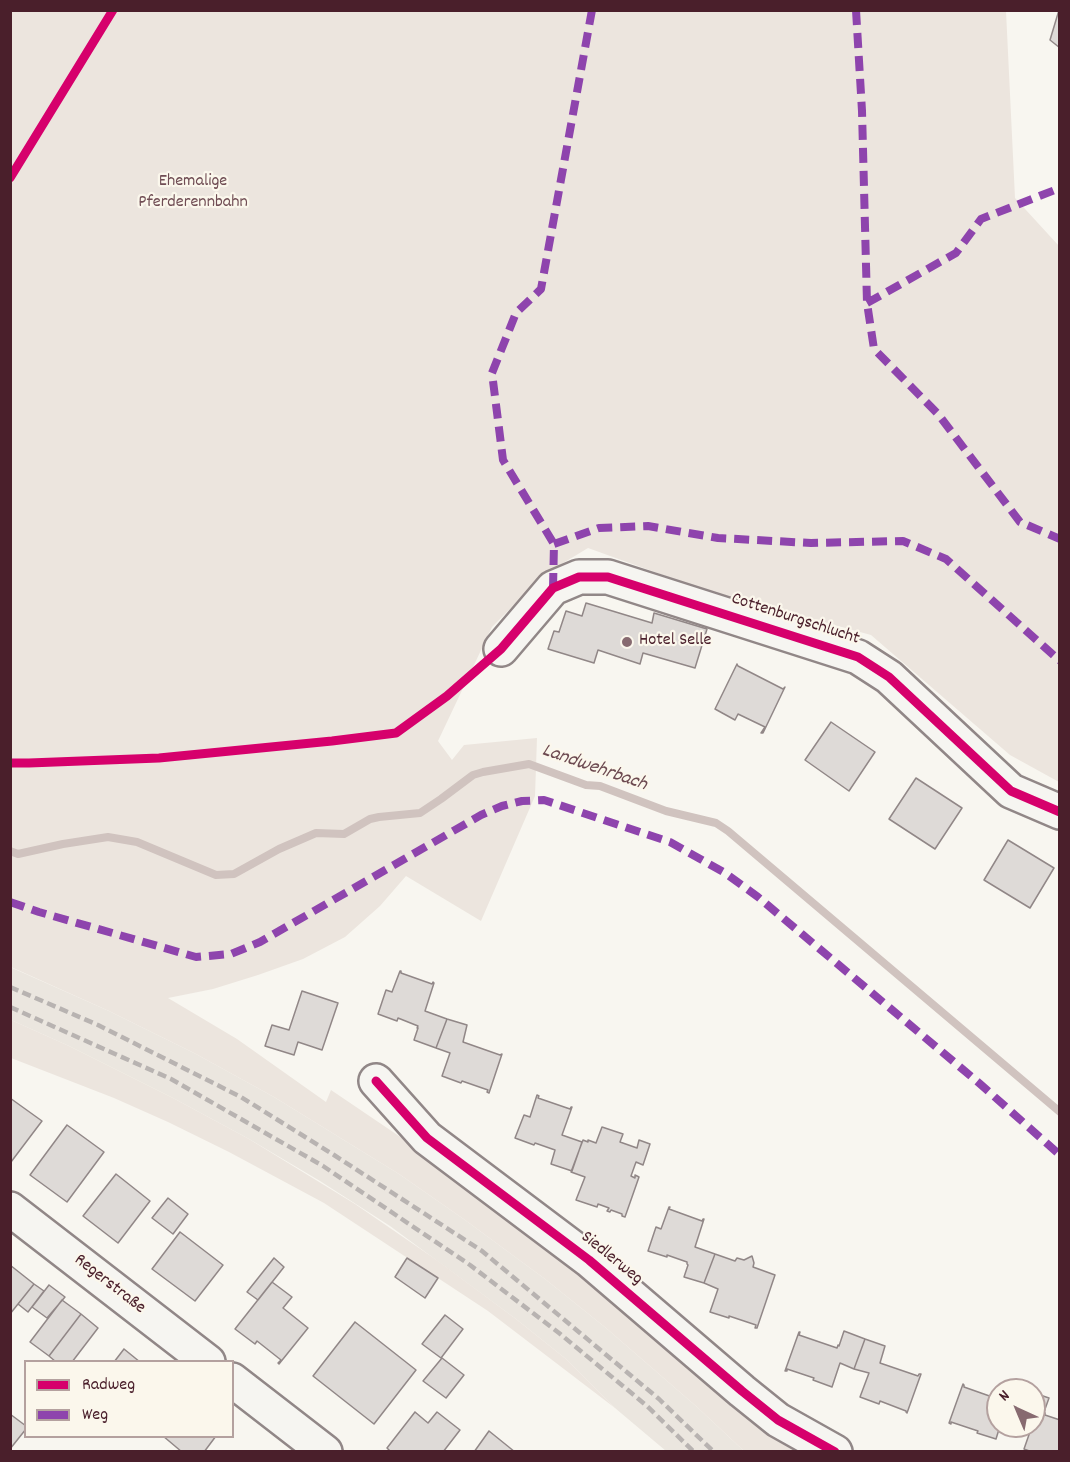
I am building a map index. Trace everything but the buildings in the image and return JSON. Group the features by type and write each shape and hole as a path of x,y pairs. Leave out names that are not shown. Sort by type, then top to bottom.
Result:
{"street":[{"name":"Cottenburgschlucht","path":"501,649 553,588 579,577 608,578 858,657 889,677 1011,791 1059,812"},
{"name":"Siedlerweg","path":"376,1081 427,1138 589,1260 778,1420 835,1452"},
{"name":"Regerstraße","path":"10,1209 205,1360"},
{"path":"234,1382 325,1452"}],"shaded area":[{"path":"10,967 109,1011 196,1054 274,1097 399,1174 545,1279 606,1328 744,1451 666,1451 615,1408 566,1359 390,1226 249,1139 69,1046 11,1020"}],"green space":[{"name":"Ehemalige Pferderennbahn","path":"10,11 1006,11 1015,198 1059,246 1059,782 1010,755 871,635 699,588 588,548 545,574 492,627 438,741 452,760 464,745 537,738 535,796 481,921 406,876 380,906 345,937 303,959 213,989 168,998 237,1039 326,1102 331,1090 458,1176 805,1451 744,1451 606,1328 545,1279 399,1174 274,1097 196,1054 109,1011 11,967"},
{"path":"11,1020 173,1098 249,1139 355,1204 438,1261 516,1319 566,1359 615,1408 488,1311 324,1203 168,1122 114,1098 11,1058"}],"waterway":[{"name":"Landwehrbach","path":"10,851 18,854 108,837 137,842 216,875 234,874 279,849 316,833 344,834 370,819 420,813 473,775 529,764 586,785 600,786 666,811 716,823 1060,1112"}],"railway":[{"path":"10,987 98,1025 241,1097 482,1251 659,1399 714,1452"},
{"path":"10,1007 171,1079 323,1166 470,1265 559,1333 647,1406 694,1452"}],"marked path":[{"path":"553,588 554,544 503,460 492,373 516,313 541,289 592,10"},
{"path":"856,10 862,111 867,303 874,349 938,414 1020,522 1060,539"},
{"path":"867,303 956,253 981,219 1060,188"},
{"path":"554,544 599,528 648,526 718,538 811,543 903,541 946,559 1060,661"},
{"path":"10,902 196,957 231,954 260,942 481,815 522,801 544,800 670,842 725,873 758,897 979,1083 1060,1155"}],"cycle path":[{"path":"10,178 113,10"},
{"path":"10,763 159,758 396,733 447,696 501,649 553,588 579,577 608,577 858,657 889,677 1011,791 1060,812"},
{"path":"376,1081 427,1138 589,1260 778,1420 835,1452"}],"place":[{"name":"Hotel Selle","path":"627,642"}]}
